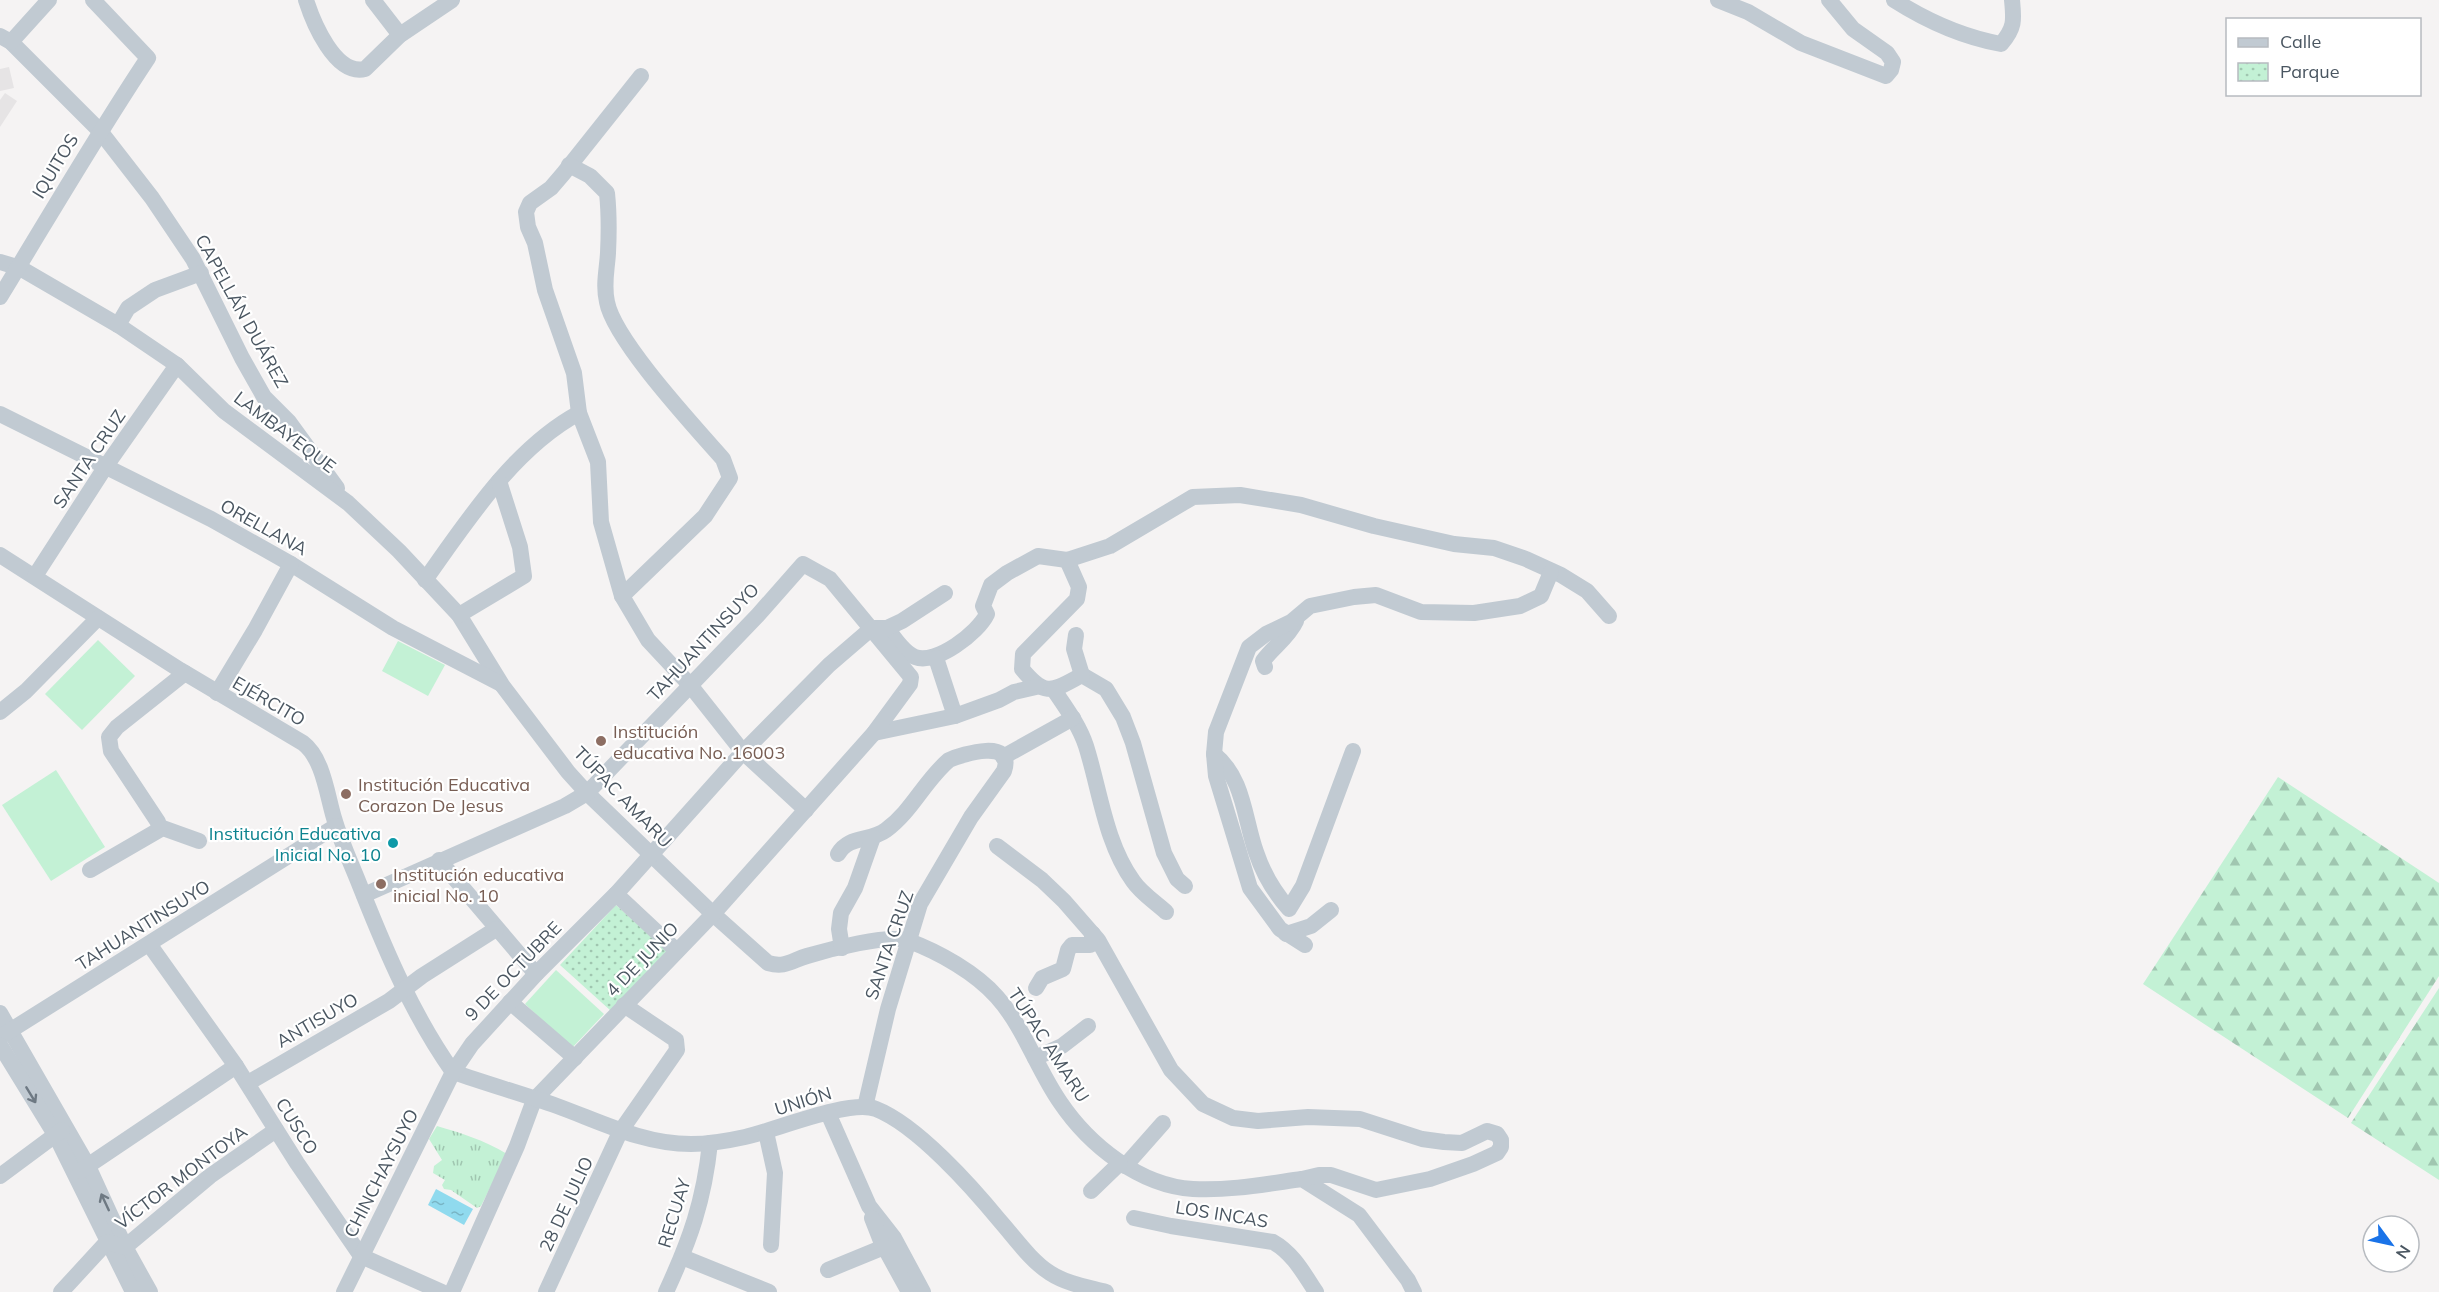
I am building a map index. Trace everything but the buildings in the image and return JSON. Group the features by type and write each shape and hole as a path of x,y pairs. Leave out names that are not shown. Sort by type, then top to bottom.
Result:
{"street":[{"path":"6,39 49,0"},
{"name":"IQUITOS","path":"0,297 20,268 59,196 148,58 93,0"},
{"path":"306,0 324,44 350,68 365,69 400,35 452,0"},
{"path":"373,0 400,35"},
{"path":"1718,0 1748,12 1801,43 1886,76 1893,62 1887,53 1853,29 1829,0"},
{"path":"1894,0 1944,27 1976,40 2001,44 2011,32 2014,16 2012,0"},
{"name":"CAPELLÁN DUÁREZ","path":"6,39 100,131 152,198 201,273 242,358 264,397 289,422 348,503"},
{"path":"641,76 551,188 530,203 526,212 528,227 535,243 545,290 574,373 579,413 598,462 601,522 622,596 648,640 690,685 743,752 806,810"},
{"path":"570,165 590,176 607,193 608,254 604,281 607,304 614,324 641,361 723,459 730,478 705,516 622,596"},
{"name":"LAMBAYEQUE","path":"0,262 20,268 117,325 177,365 224,411 348,503 399,551 459,615 502,685"},
{"path":"117,325 128,308 155,290 201,273"},
{"name":"SANTA CRUZ","path":"35,576 106,466 177,365"},
{"path":"425,580 477,506 499,482 561,423 579,413"},
{"name":"ORELLANA","path":"0,414 211,519 291,564 393,628 502,685"},
{"path":"459,615 524,576 520,547 499,482"},
{"path":"880,628 914,657 936,658 968,637 984,619 987,614 983,606 991,585 1007,573 1038,556 1067,560 1110,546 1141,529 1182,501 1193,497 1240,495 1301,505 1374,526 1454,544 1494,548 1535,562 1561,575 1587,591 1609,616"},
{"name":"EJÉRCITO","path":"0,555 217,693 283,730 311,750 317,761 336,826 405,990 453,1072"},
{"path":"1036,687 1022,669 1023,654 1068,611 1077,599 1079,587 1067,560"},
{"path":"217,693 291,564"},
{"name":"TAHUANTINSUYO","path":"364,895 565,806 587,793 758,615 802,564 830,579 880,628 911,677 910,684"},
{"path":"1305,945 1286,933 1265,910 1250,888 1216,776 1214,754 1216,732 1249,647 1266,633 1291,622 1310,606 1354,597 1376,595 1421,612 1474,613 1520,606 1541,596 1551,572"},
{"name":"9 DE OCTUBRE","path":"453,1072 472,1044 510,1002 652,856 743,752 829,665 880,628 902,621 945,593"},
{"path":"1265,667 1263,662 1293,628 1299,614"},
{"path":"0,712 26,691 98,618"},
{"path":"1076,635 1074,649 1082,675 1106,689 1123,717 1164,852 1177,879 1185,886"},
{"path":"936,658 956,716"},
{"path":"185,673 123,722 110,736 111,751 160,827 199,841"},
{"path":"874,733 956,716 1014,692 1036,687 1054,690 1082,675"},
{"name":"4 DE JUNIO","path":"452,1292 517,1146 534,1100 713,914 874,733 910,684"},
{"name":"TÚPAC AMARU","path":"502,685 568,772 587,793 761,958 768,963 780,966 806,956 889,938 908,940 974,975 998,997 1060,1103 1081,1127 1122,1164 1147,1179 1192,1189 1254,1186 1331,1175 1376,1190 1430,1179 1473,1164 1497,1153 1501,1147 1501,1140 1497,1134 1487,1131 1462,1143 1422,1139 1360,1119 1343,1117 1250,1120 1233,1118 1203,1104 1171,1070 1093,934"},
{"path":"1054,690 1073,718 1085,744 1113,841 1126,870 1142,891 1166,912"},
{"path":"838,854 849,842 873,837 901,818 949,760 962,754 988,751 997,752 1003,757 1073,718"},
{"path":"1214,754 1224,762 1236,783 1255,850 1266,875 1289,909 1303,886 1353,751"},
{"name":"SANTA CRUZ","path":"865,1107 888,1009 920,904 971,817 1006,768 1003,757"},
{"name":"TAHUANTINSUYO","path":"5,1034 336,826"},
{"path":"90,870 156,832 160,827"},
{"path":"842,948 839,929 841,913 855,888 873,837"},
{"path":"997,846 1049,887 1093,934 1090,945 1072,945 1068,950 1063,969 1042,978 1035,988"},
{"path":"439,860 536,974"},
{"path":"616,894 677,951"},
{"path":"1286,933 1311,927 1331,910"},
{"name":"ANTISUYO","path":"248,1083 405,990 422,976 496,929"},
{"name":"CUSCO","path":"149,944 248,1083 336,1222 361,1256 442,1292"},
{"path":"510,1002 575,1058"},
{"name":"28 DE JULIO","path":"546,1292 620,1132 678,1047 676,1040 624,1005"},
{"path":"0,1013 5,1034 150,1292"},
{"path":"1035,1058 1062,1046 1088,1026"},
{"path":"0,1045 61,1132"},
{"path":"81,1170 236,1066"},
{"name":"UNIÓN","path":"453,1072 620,1132 672,1143 710,1143 766,1132 839,1110 865,1107 878,1110 894,1119 932,1149 974,1190 1018,1241 1050,1273 1072,1284 1106,1292"},
{"name":"CHINCHAYSUYO","path":"345,1292 453,1072"},
{"path":"828,1113 884,1247 909,1292"},
{"path":"1091,1191 1163,1123"},
{"name":"VÍCTOR MONTOYA","path":"107,1242 125,1247 210,1176 276,1130"},
{"path":"0,1176 61,1132"},
{"path":"766,1132 775,1173 771,1245"},
{"name":"RECUAY","path":"666,1292 682,1257 700,1207 710,1143"},
{"path":"81,1170 107,1242 133,1292"},
{"path":"1302,1179 1359,1215 1408,1280 1413,1292"},
{"path":"868,1206 894,1238 924,1292"},
{"name":"LOS INCAS","path":"1134,1218 1273,1242 1283,1247 1316,1292"},
{"path":"62,1292 107,1242"},
{"path":"828,1270 884,1247"},
{"path":"682,1257 769,1292"}],"shaded area":[{"path":"9,67 14,88 0,91 0,69"},
{"path":"5,93 17,101 0,127 0,100"}],"green space":[{"path":"98,640 135,676 82,730 45,694"},
{"path":"398,641 445,665 428,696 382,671"},
{"path":"56,770 105,847 51,881 2,805"},
{"path":"2278,777 2439,883 2439,976 2348,1118 2143,984"},
{"path":"616,905 667,951 611,1011 560,965"},
{"path":"556,970 604,1014 572,1048 525,1004"},
{"path":"2439,988 2439,1180 2351,1123"},
{"path":"437,1126 464,1134 507,1154 481,1206 477,1208 451,1190 444,1189 442,1185 445,1180 433,1173 434,1166 442,1160 429,1139"}],"water":[{"path":"436,1189 473,1209 464,1225 428,1205"}],"place":[{"name":"Institución educativa No. 16003","path":"601,741"},
{"name":"Institución Educativa Corazon De Jesus","path":"346,794"},
{"name":"Institución Educativa Inicial No. 10","path":"393,843"},
{"name":"Institución educativa inicial No. 10","path":"381,884"}]}
